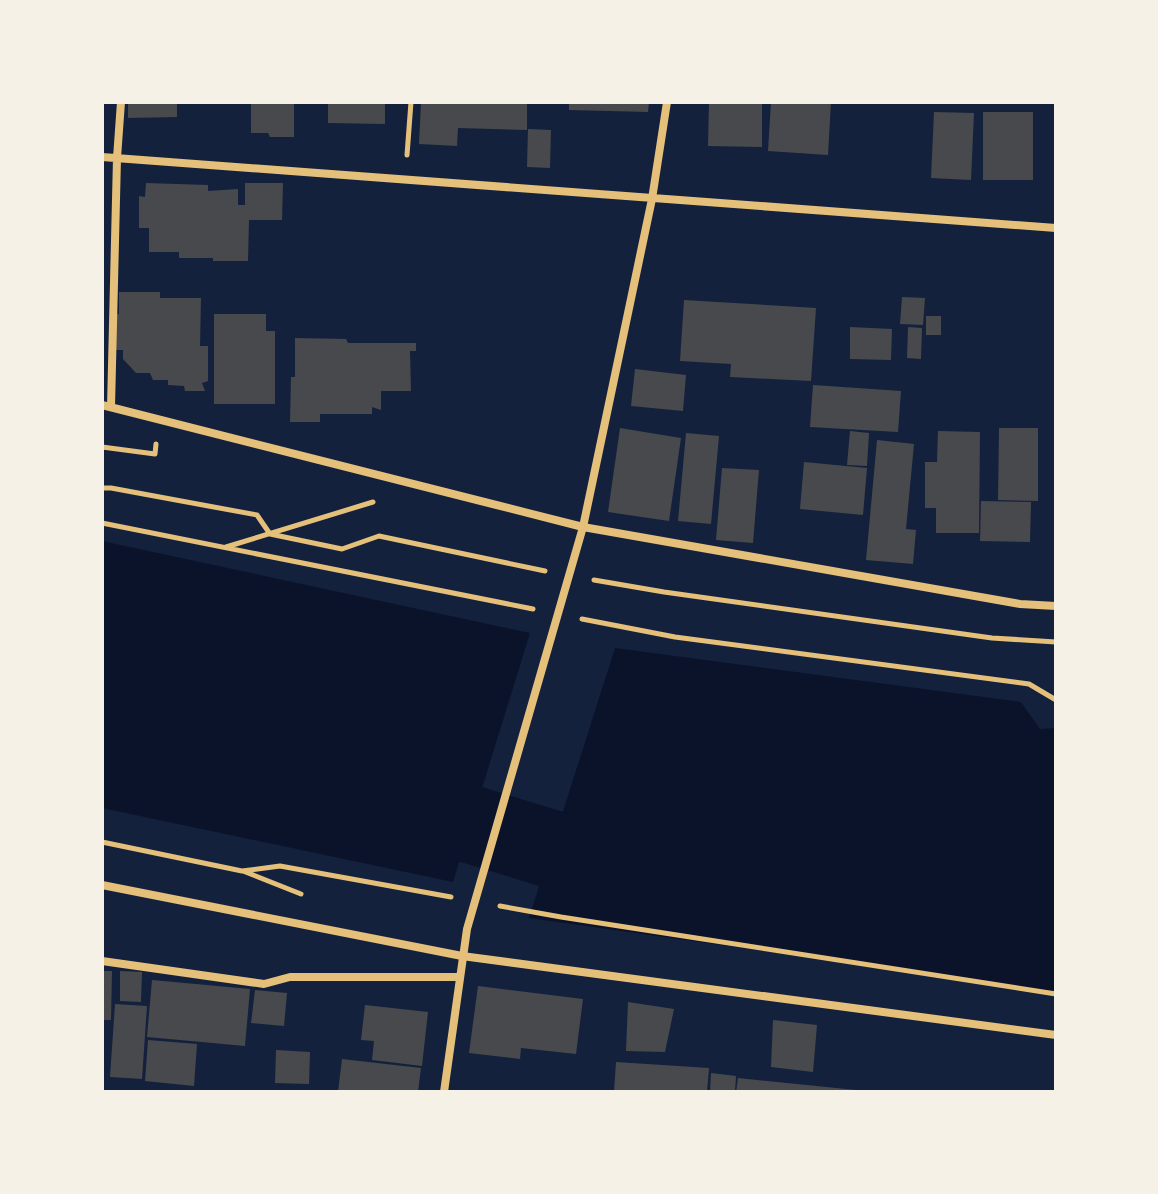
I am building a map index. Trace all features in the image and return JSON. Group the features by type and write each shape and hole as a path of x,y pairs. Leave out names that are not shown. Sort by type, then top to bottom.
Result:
{"street":[{"path":"121,102 106,406 583,527 1020,604 1056,606"},
{"path":"444,1092 467,929 583,527 652,199 667,102"},
{"path":"102,157 1056,228"},
{"path":"102,885 462,956 1056,1035"},
{"path":"102,961 264,984 290,977 459,977"}],"path":[{"path":"405,180 411,102"},
{"path":"225,547 423,486"},
{"path":"102,488 257,515 270,534 342,549 379,536 533,569"},
{"path":"102,523 536,610"},
{"path":"664,592 992,638 1056,642"},
{"path":"582,619 675,637 1029,684 1056,700"},
{"path":"102,842 242,871 280,866 452,897"},
{"path":"498,906 1056,994"}],"water":[{"path":"102,541 530,633 453,882 102,808"},
{"path":"615,648 1021,702 1040,729 1056,728 1056,992 529,918"}],"building":[{"path":"128,102 177,102 177,117 128,118"},
{"path":"251,102 294,102 294,137 251,133"},
{"path":"328,102 385,102 385,124 328,123"},
{"path":"421,102 527,102 527,130 458,128 457,146 419,144"},
{"path":"569,102 649,102 648,112 569,110"},
{"path":"709,102 762,102 762,147 708,146"},
{"path":"771,102 831,102 828,155 768,151"},
{"path":"934,112 974,113 971,180 931,178"},
{"path":"983,112 1033,112 1033,180 983,180"},
{"path":"528,129 551,130 550,168 527,167"},
{"path":"146,183 208,185 208,191 238,189 238,205 245,205 245,183 283,183 282,220 249,220 248,261 179,258 179,252 149,252 149,228 139,228 139,196 145,197"},
{"path":"119,292 160,292 160,298 201,298 200,346 208,346 208,381 202,383 205,391 185,391 184,386 168,385 168,380 153,380 150,373 136,373 123,359 123,350 114,350 114,314 119,314"},
{"path":"902,297 925,298 923,325 900,324"},
{"path":"684,300 816,308 811,381 730,377 731,364 680,361"},
{"path":"214,314 266,314 266,331 275,331 275,404 214,404"},
{"path":"926,316 941,316 941,335 926,335"},
{"path":"850,327 892,329 891,360 850,359"},
{"path":"908,327 922,328 921,359 907,358"},
{"path":"295,338 346,339 348,343 416,343 416,351 410,351 411,391 381,391 381,410 372,407 372,414 320,414 320,422 290,422"},
{"path":"635,369 686,375 683,411 631,406"},
{"path":"813,385 901,391 898,432 810,427"},
{"path":"620,428 681,438 669,521 608,512"},
{"path":"999,428 1038,428 1038,501 998,500"},
{"path":"850,431 869,433 867,466 847,465"},
{"path":"938,431 980,432 979,533 936,533 936,508 925,508 925,462 937,462"},
{"path":"686,433 719,436 711,524 678,521"},
{"path":"877,440 914,444 906,529 916,530 913,564 866,560"},
{"path":"804,462 867,468 863,515 800,509"},
{"path":"722,468 759,470 753,543 716,540"},
{"path":"981,501 1031,502 1030,542 980,541"},
{"path":"102,971 112,971 111,1020 102,1020"},
{"path":"120,971 142,972 141,1002 120,1001"},
{"path":"152,980 250,989 245,1046 147,1037"},
{"path":"478,986 583,999 576,1054 521,1048 520,1059 469,1053"},
{"path":"255,990 287,993 284,1026 251,1023"},
{"path":"628,1002 674,1009 665,1052 626,1051"},
{"path":"115,1004 147,1006 142,1079 110,1077"},
{"path":"365,1005 428,1012 422,1066 372,1060 374,1041 361,1040"},
{"path":"773,1020 817,1025 813,1072 771,1067"},
{"path":"148,1040 197,1044 194,1086 145,1081"},
{"path":"276,1050 310,1052 309,1084 275,1083"},
{"path":"342,1059 421,1068 418,1092 338,1092"},
{"path":"616,1062 709,1068 707,1092 614,1092"},
{"path":"711,1073 736,1076 735,1092 710,1092"},
{"path":"738,1078 856,1090 856,1092 736,1092"}],"waterway":[{"path":"366,798 473,825 653,880"}]}
